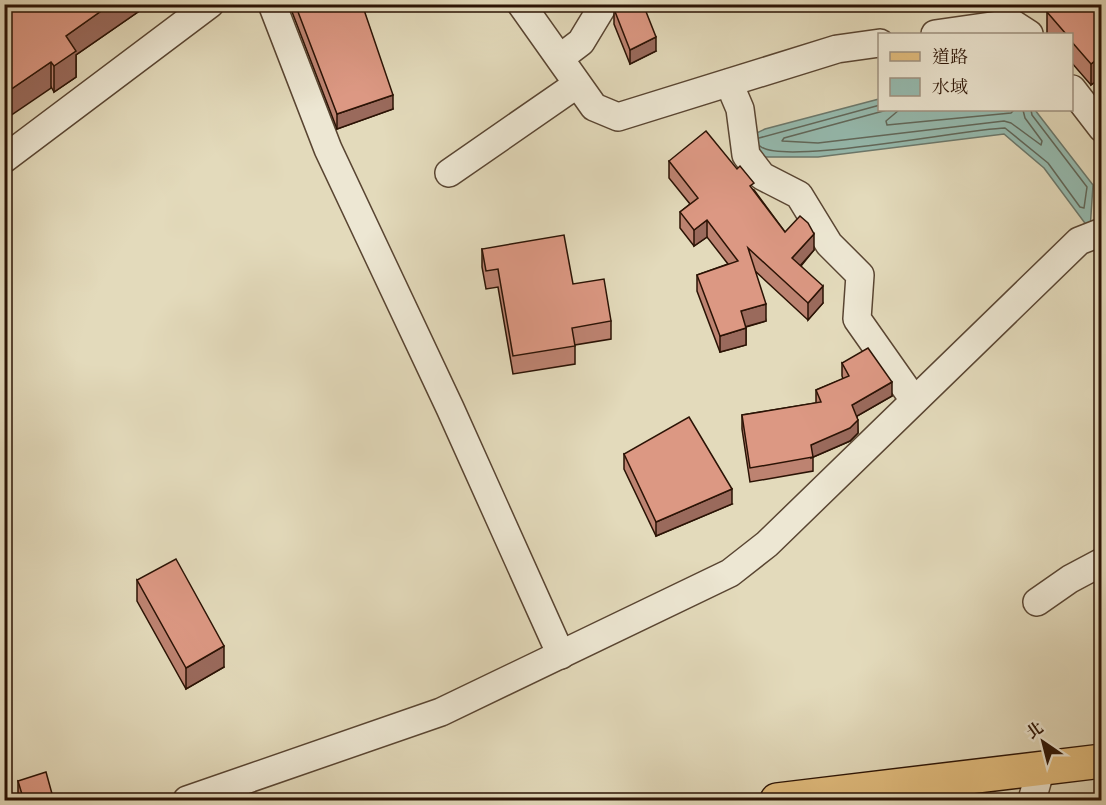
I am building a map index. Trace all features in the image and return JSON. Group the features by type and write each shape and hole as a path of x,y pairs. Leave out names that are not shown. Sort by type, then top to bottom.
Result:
{"main road":[{"path":"777,801 1101,761"}],"street":[{"path":"4,159 210,4"},
{"path":"272,4 328,149 450,408 561,655"},
{"path":"521,4 560,58 576,85 594,107 618,117 837,50 878,43"},
{"path":"560,58 581,42 604,4"},
{"path":"941,33 1013,21"},
{"path":"729,83 740,109 746,155 762,176 800,195 829,244 860,275 857,319 914,400"},
{"path":"449,173 576,85"},
{"path":"1073,92 1101,128"},
{"path":"187,801 441,712 730,573 767,544 1079,241 1101,232"},
{"path":"1037,602 1070,579 1101,562"},
{"path":"1032,801 1041,768"}],"water":[{"path":"878,99 878,111 1036,111 1093,185 1090,230 1044,168 1004,134 818,157 763,157 744,139 765,129"}],"building":[{"path":"4,4 111,4 66,36 76,51 54,66 51,62 4,94"},
{"path":"295,4 362,4 393,95 337,114"},
{"path":"621,4 643,4 656,37 630,50 614,9"},
{"path":"1056,4 1101,4 1101,56 1091,64 1073,43 1073,33 1065,33 1047,12"},
{"path":"706,131 737,169 740,166 754,183 750,186 785,232 800,216 808,223 814,234 792,258 823,286 808,303 748,248 766,304 741,311 746,328 720,336 697,275 738,261 707,220 694,230 680,212 698,198 669,161"},
{"path":"564,235 573,284 604,279 611,321 572,328 575,346 513,356 498,269 486,271 482,249"},
{"path":"868,348 892,382 852,405 858,420 850,428 811,445 813,457 750,468 742,415 821,402 816,390 849,376 842,363"},
{"path":"689,417 732,489 656,522 624,454"},
{"path":"176,559 224,646 186,668 137,580"},
{"path":"46,772 54,801 24,801 18,781"}]}
